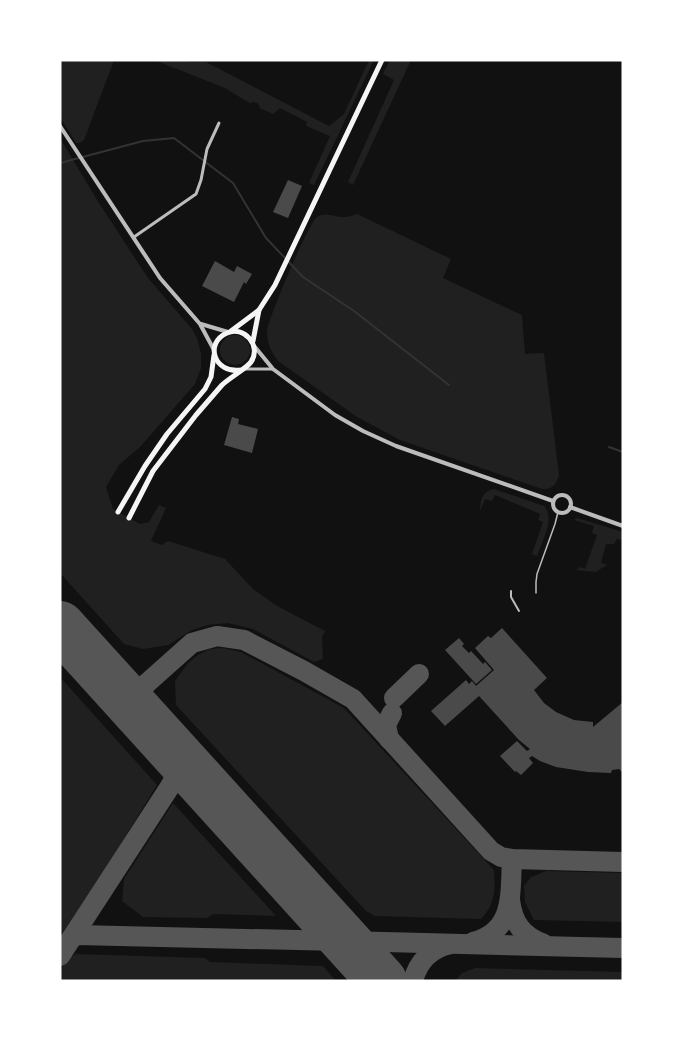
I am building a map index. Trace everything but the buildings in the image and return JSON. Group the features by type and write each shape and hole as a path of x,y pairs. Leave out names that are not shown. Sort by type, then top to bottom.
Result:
{"highway":[{"path":"118,512 140,473 167,434 205,389 211,377 216,343 259,310 275,285 382,60"},
{"path":"129,518 153,471 175,441 222,385 252,361 255,354 254,344 259,310"},
{"path":"230,332 238,331 245,334 254,344"},
{"path":"215,353 221,366 227,370 242,370"},
{"path":"167,434 175,441"}],"street":[{"path":"132,238 196,194 207,149 219,123"},
{"path":"60,126 160,278 200,324 215,353"},
{"path":"200,324 230,332"},
{"path":"254,344 273,369 335,415 363,431 396,446 553,501"},
{"path":"242,370 273,369"},
{"path":"558,496 565,496 570,502 570,507 566,512 558,512 553,501 558,496"},
{"path":"570,507 623,526"},
{"path":"511,591 511,597 519,611"}],"lane":[{"path":"536,593 537,574 558,512"}],"shaded area":[{"path":"60,60 114,60 84,140 80,143 76,143 60,117"},
{"path":"154,60 206,62 329,126 344,114 369,60 374,60 314,185 309,183 330,136 306,126 307,122 280,108 273,114 260,108 258,103 251,102 251,104 225,88"},
{"path":"390,60 411,60 353,185 348,182 394,80 383,74"},
{"path":"60,138 148,278 192,329 201,353 201,368 195,384 140,447 119,465 106,487 113,509 140,524 149,522 159,505 166,508 151,541 162,545 168,541 225,559 253,589 277,606 325,631 322,637 323,659 314,662 253,629 228,623 208,625 192,630 168,645 143,649 124,644 60,573"},
{"path":"357,214 451,259 443,278 522,315 525,354 544,353 559,475 551,487 542,489 400,440 357,417 278,361 270,347 267,331 289,271 306,235 317,217 324,215 344,217"},
{"path":"235,335 246,339 250,350 246,361 235,365 224,361 220,350 224,339"},
{"path":"494,489 544,506 549,517 547,530 537,556 532,554 543,522 538,520 540,514 495,495 492,501 485,499 480,511 484,494"},
{"path":"577,518 623,532 623,540 617,539 614,544 606,544 601,563 607,565 596,572 576,570 580,567 585,569 597,535 592,533 594,526 574,520"},
{"path":"223,648 241,652 344,708 494,870 492,902 481,919 375,916 366,911 176,705 175,681 188,663 210,649"},
{"path":"60,677 157,785 60,942"},
{"path":"173,803 276,916 213,914 207,918 143,917 122,901 124,879"},
{"path":"546,871 623,873 623,922 534,920 525,902 524,886 531,877"},
{"path":"76,954 205,958 210,962 323,966 336,981 60,981 63,965"},
{"path":"475,968 623,972 623,981 455,981 462,973"}],"waterway":[{"path":"60,163 143,141 174,138 233,183 266,238 303,277 354,311 449,385"},
{"path":"609,447 623,452"}],"taxiway":[{"path":"146,684 192,643 217,636 244,640 353,699 491,851 501,857 623,862"},
{"path":"394,698 419,674"},
{"path":"109,680 127,689 146,684 139,701 144,718"},
{"path":"389,739 386,725 392,713"},
{"path":"166,742 173,753 177,768 171,785 184,781 195,782 215,796"},
{"path":"60,956 171,785"},
{"path":"473,942 487,937 497,929 508,910 512,859"},
{"path":"306,897 314,911 313,927"},
{"path":"510,900 513,915 520,928 524,933 544,944"},
{"path":"320,912 338,927 360,938"},
{"path":"72,938 77,935 623,948"},
{"path":"329,942 352,953 371,969"},
{"path":"413,981 426,957 437,949 451,944"}],"runway":[{"path":"60,626 382,981"}]}
